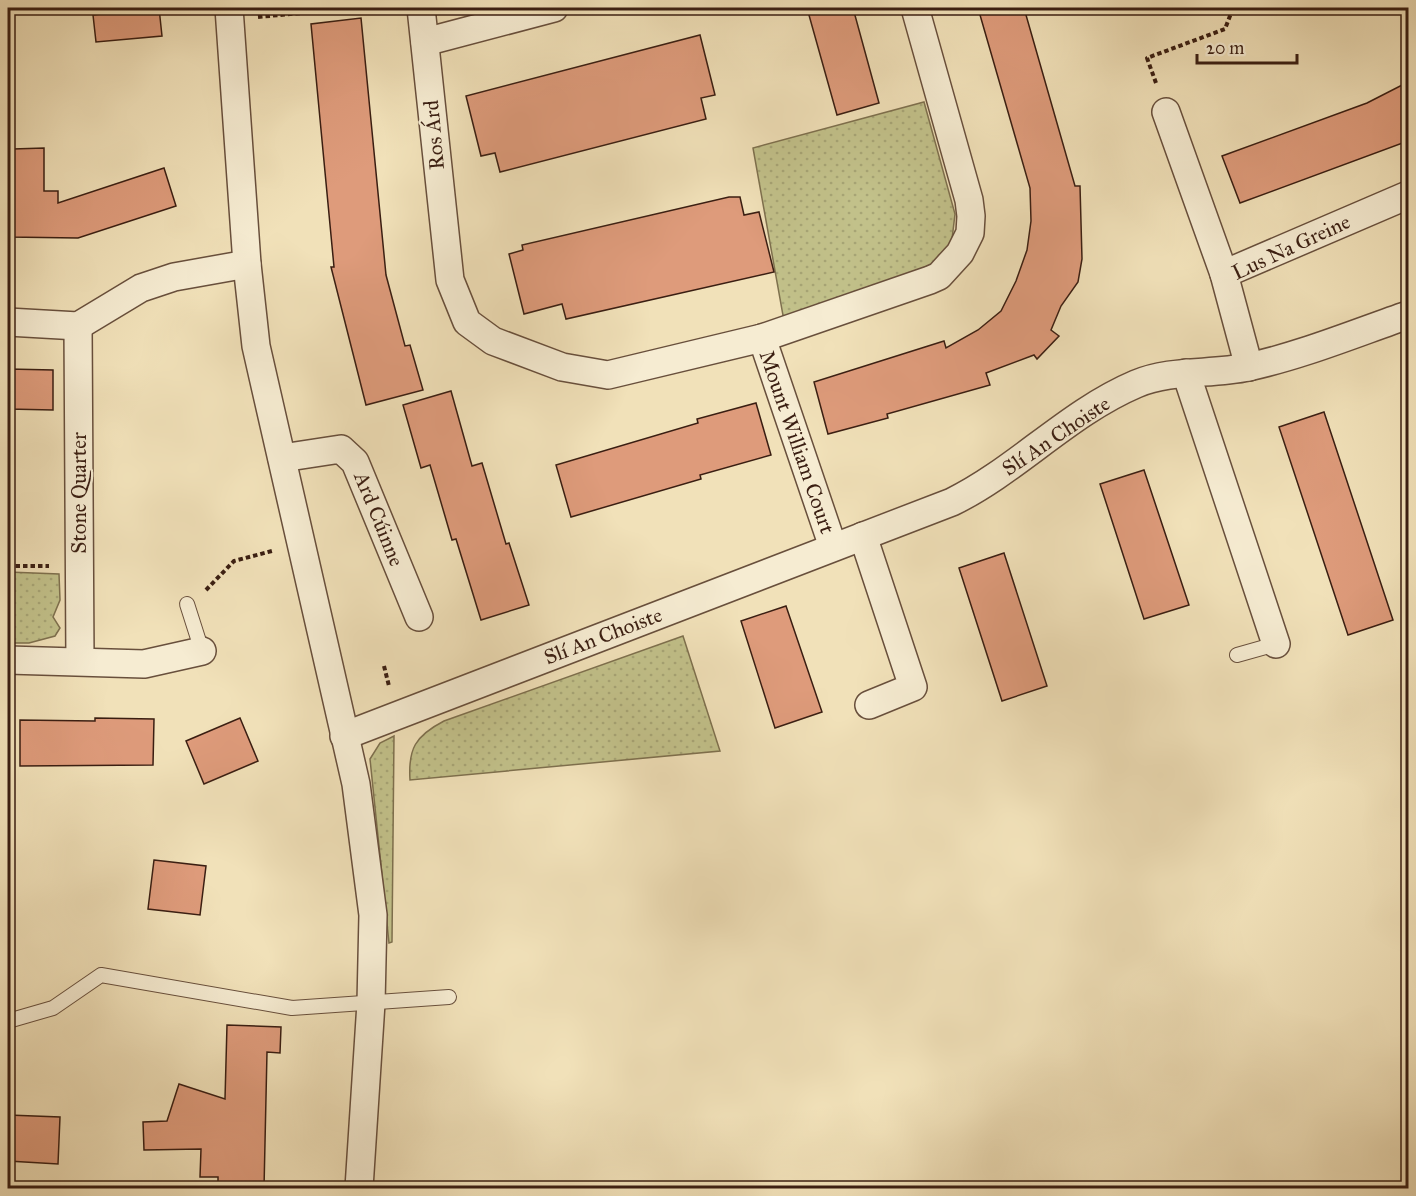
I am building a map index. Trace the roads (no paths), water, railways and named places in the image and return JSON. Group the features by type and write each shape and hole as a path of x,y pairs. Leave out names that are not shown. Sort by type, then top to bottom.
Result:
{"street":[{"name":"Ros Árd","path":"421,8 443,227"},
{"path":"425,42 554,8"},
{"name":"Mount William Court","path":"443,227 450,280 467,322 492,341 562,367 608,375 762,338 930,280 954,261 966,243 970,233 969,200 915,8"},
{"path":"230,13 247,264 256,346 356,784 373,915 371,1003 358,1188"},
{"path":"1166,112 1224,274"},
{"name":"Lus Na Greine","path":"1249,367 1224,274 1408,195"},
{"path":"8,322 78,326 141,288 174,277 247,264"},
{"name":"Slí An Choiste","path":"344,736 863,536 975,490 1096,406 1135,384 1186,373 1228,371 1249,367 1408,315"},
{"name":"Stone Quarter","path":"78,326 80,661"},
{"name":"Mount William Court","path":"762,338 833,547"},
{"path":"1186,373 1276,644"},
{"name":"Ard Cúinne","path":"282,459 341,449 355,462 419,617"},
{"path":"863,536 913,687 869,705"},
{"path":"8,660 144,664 202,651"}],"lane":[{"path":"187,604 202,651"},
{"path":"1237,655 1276,644"},
{"path":"8,1021 53,1008 101,975 292,1008 449,997"}]}
